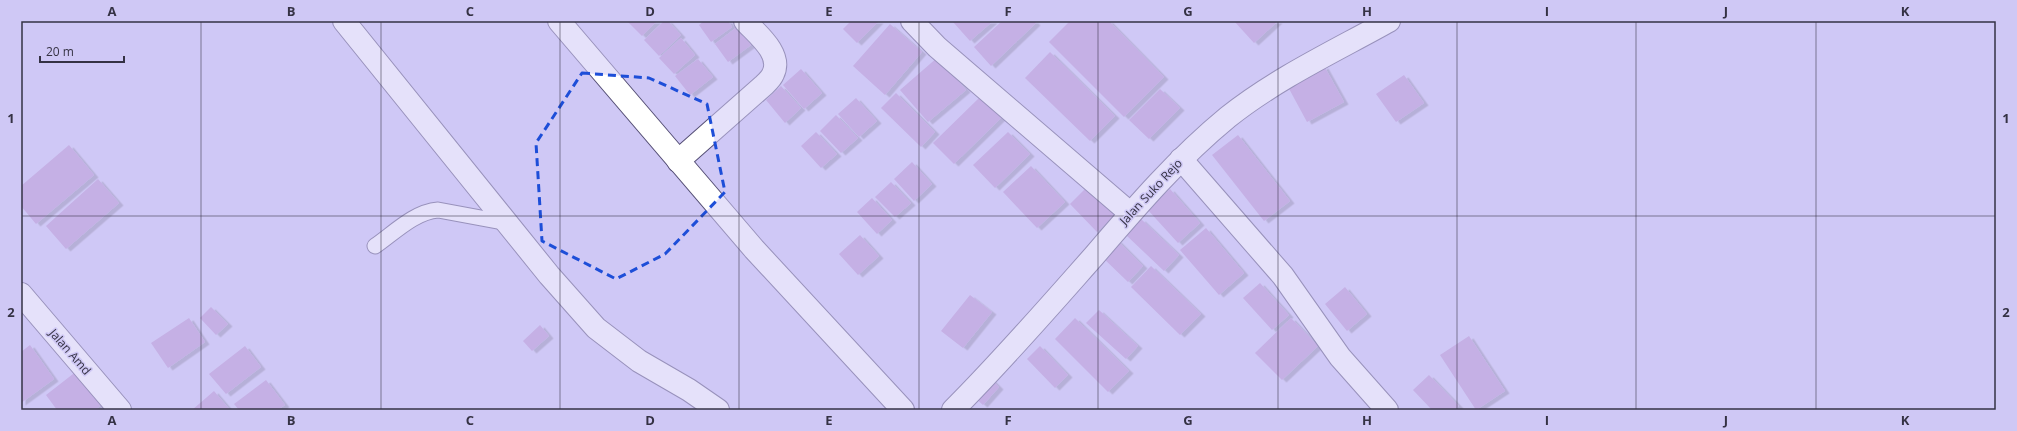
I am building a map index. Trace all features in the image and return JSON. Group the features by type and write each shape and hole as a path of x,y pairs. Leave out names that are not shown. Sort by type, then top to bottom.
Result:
{"street":[{"path":"344,21 549,275 596,328 639,361 689,390 718,410"},
{"path":"560,21 754,249 904,410"},
{"path":"678,161 763,86 773,74 774,57 770,48 745,21"},
{"path":"912,21 949,57 1049,145 1130,213"},
{"name":"Jalan Suko Rejo","path":"953,410 1024,335 1130,213 1181,159 1228,118 1259,94 1389,21"},
{"path":"1181,159 1282,276 1340,357 1387,410"},
{"name":"Jalan Amd","path":"21,294 120,410"}],"lane":[{"path":"375,246 419,215 429,211 438,210 508,223"}],"highlighted area":[{"path":"582,73 649,78 707,104 725,192 665,254 616,279 542,241 536,143"}],"building":[{"path":"627,21 657,21 642,36"},
{"path":"664,21 668,21 681,35 659,56 644,40"},
{"path":"704,21 728,21 732,27 711,42 699,25"},
{"path":"851,21 879,21 857,43 843,29"},
{"path":"954,21 993,21 970,41 953,22"},
{"path":"1002,21 1034,21 1036,23 991,66 974,47"},
{"path":"1070,21 1109,21 1164,77 1124,117 1049,42"},
{"path":"1234,21 1278,21 1254,43"},
{"path":"890,24 922,52 885,95 853,66"},
{"path":"737,27 751,45 728,62 715,44"},
{"path":"681,38 695,55 674,74 659,58"},
{"path":"1050,52 1115,116 1090,141 1025,78"},
{"path":"938,57 966,90 928,122 900,90"},
{"path":"698,59 713,77 690,95 675,76"},
{"path":"1324,66 1344,102 1307,122 1287,85"},
{"path":"801,69 822,93 804,109 783,85"},
{"path":"1404,75 1424,103 1396,122 1376,94"},
{"path":"781,86 801,108 785,123 766,100"},
{"path":"1160,89 1180,108 1149,139 1129,120"},
{"path":"896,93 935,132 921,147 881,108"},
{"path":"981,96 1002,117 954,164 933,143"},
{"path":"856,98 877,121 859,137 838,114"},
{"path":"836,115 858,138 841,153 820,131"},
{"path":"816,132 837,154 821,168 801,146"},
{"path":"1008,132 1030,154 995,188 973,165"},
{"path":"1238,135 1290,201 1264,221 1212,155"},
{"path":"69,145 94,175 36,224 21,206 21,186"},
{"path":"912,162 932,184 914,201 894,179"},
{"path":"1031,166 1065,202 1037,228 1003,192"},
{"path":"98,179 119,203 66,249 46,226"},
{"path":"891,182 911,203 895,217 875,197"},
{"path":"1087,187 1115,215 1097,232 1070,204"},
{"path":"1170,189 1200,223 1178,243 1147,209"},
{"path":"872,198 892,220 877,234 857,212"},
{"path":"1141,219 1179,255 1164,271 1126,235"},
{"path":"1206,228 1244,273 1219,295 1180,250"},
{"path":"860,235 879,256 858,275 839,254"},
{"path":"1117,240 1143,266 1128,282 1101,256"},
{"path":"1151,266 1201,314 1180,335 1131,287"},
{"path":"1260,283 1289,315 1272,330 1243,298"},
{"path":"1345,287 1367,314 1347,331 1325,304"},
{"path":"970,295 992,312 963,348 941,331"},
{"path":"211,307 228,324 216,335 200,318"},
{"path":"1099,310 1138,346 1126,359 1086,323"},
{"path":"189,318 205,342 168,368 151,343"},
{"path":"1075,318 1129,371 1108,392 1055,339"},
{"path":"1291,318 1318,346 1282,380 1255,353"},
{"path":"540,325 549,336 532,351 523,341"},
{"path":"1469,336 1505,391 1476,410 1440,355"},
{"path":"30,345 54,379 21,403 21,352"},
{"path":"245,346 261,367 226,394 209,374"},
{"path":"1040,346 1068,375 1055,388 1027,359"},
{"path":"82,367 107,400 95,410 57,410 46,395"},
{"path":"1429,375 1459,406 1454,410 1432,410 1413,390"},
{"path":"990,378 999,387 983,405 974,397"},
{"path":"266,380 285,405 277,410 239,410 234,404"},
{"path":"214,391 230,410 192,410"}]}
